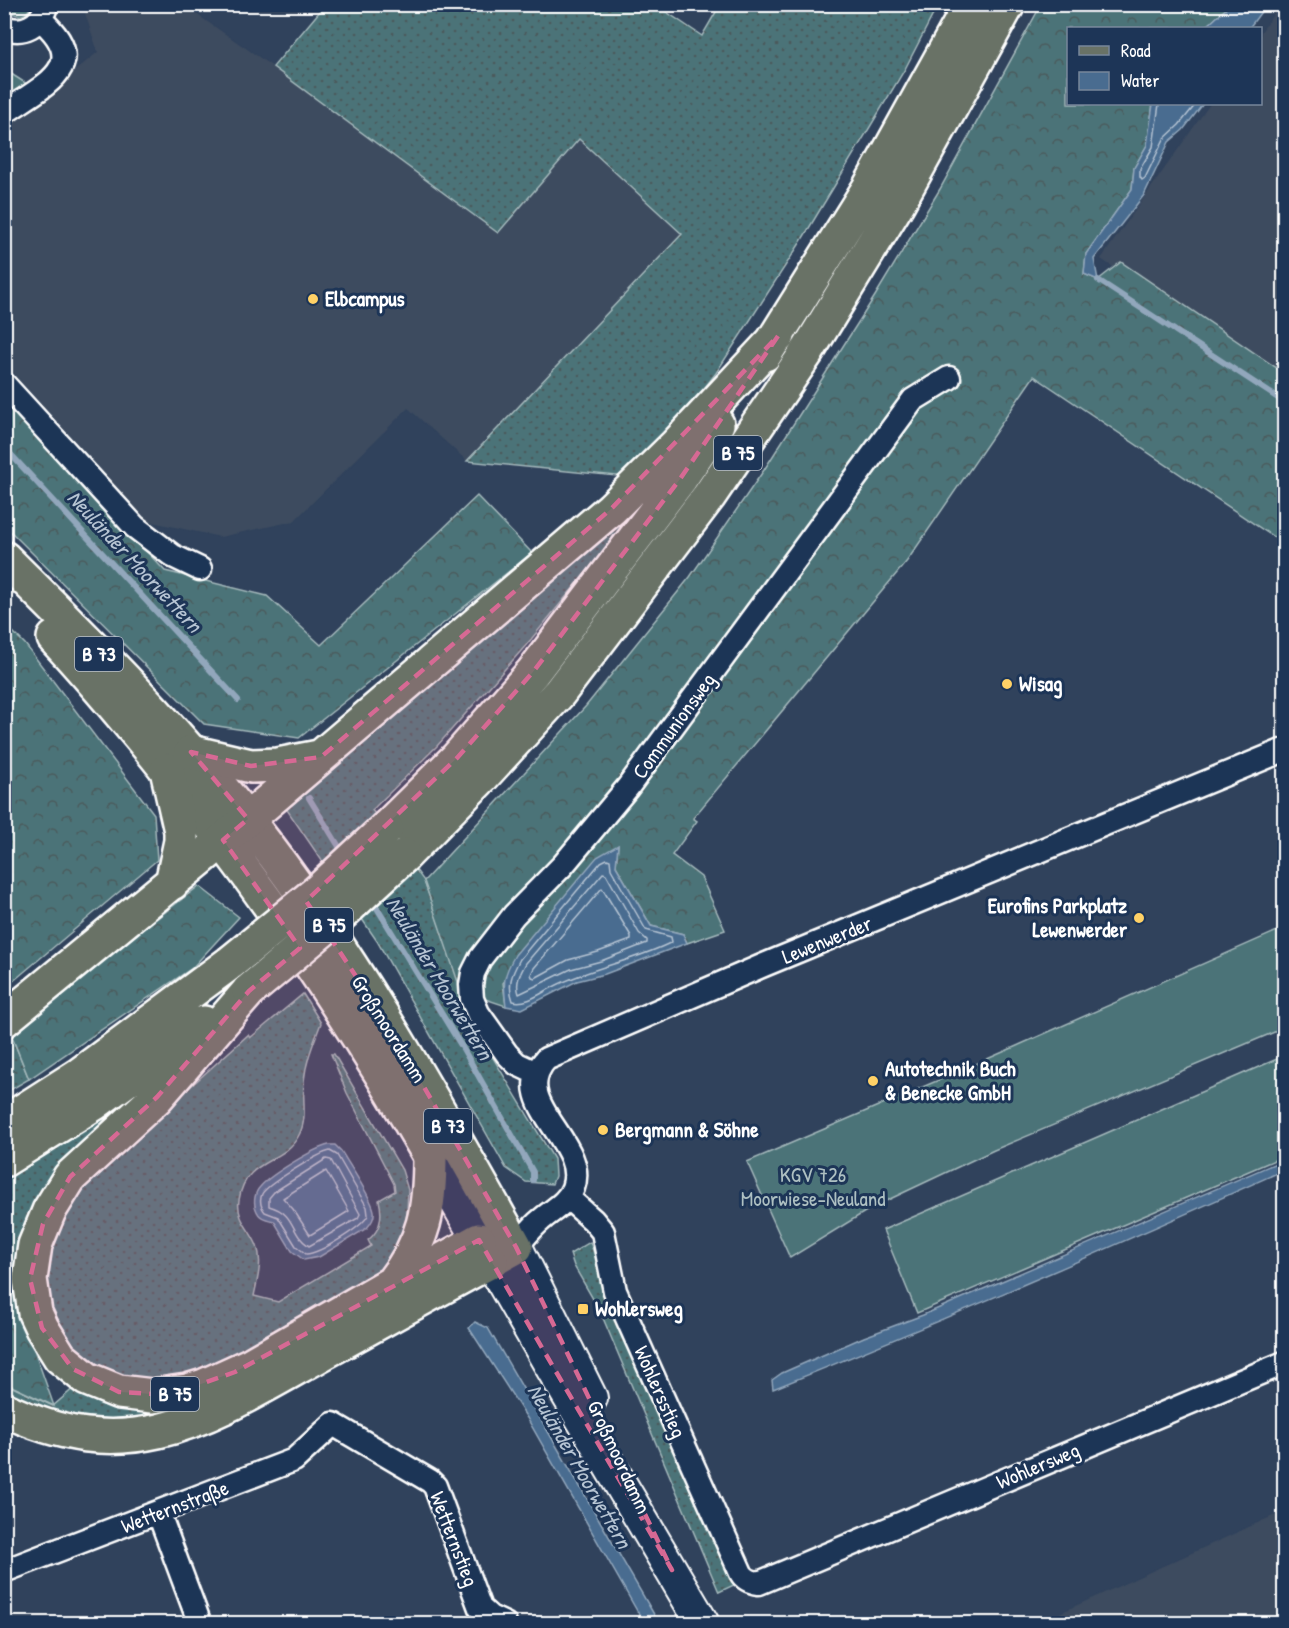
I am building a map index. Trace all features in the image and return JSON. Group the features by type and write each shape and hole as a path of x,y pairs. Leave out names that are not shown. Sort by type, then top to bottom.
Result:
{"main road":[{"name":"B 75","path":"4,1123 79,1076 230,963 316,892 386,828 457,758 533,672 680,479 778,336 869,188 971,4"},
{"name":"B 75","path":"4,1160 95,1102 249,991 339,916 405,855 481,778 559,693 710,496 807,352 892,213 1008,4"},
{"name":"B 75","path":"248,819 611,509 676,445 778,336"},
{"name":"Großmoordamm","path":"4,558 95,649 179,761 223,840 310,963 430,1156 498,1244"},
{"name":"Großmoordamm","path":"4,587 179,761 248,819 322,923 389,1026 498,1244 555,1373 703,1623"},
{"name":"B 75","path":"179,761 251,766 278,765 321,757"},
{"path":"172,883 181,841 179,761"},
{"path":"4,1020 248,819"},
{"name":"B 75","path":"249,991 157,1097 70,1177 58,1194 35,1245 30,1279 31,1295 42,1328 60,1357 87,1379 119,1392 135,1395 170,1395 204,1386 243,1368 392,1283 498,1244"},
{"name":"B 75","path":"392,1283 414,1252 424,1227 429,1206 430,1156"},
{"name":"B 75","path":"4,1409 46,1425 96,1436 130,1436 181,1426 244,1397 498,1244"}],"street":[{"path":"4,113 51,82 61,68 63,53 62,43 43,12 30,27 8,32"},
{"name":"Communionsweg","path":"536,1073 517,1064 507,1054 478,1012 472,999 471,985 472,973 480,959 514,915 563,865 628,787 908,407 914,400 949,378"},
{"path":"4,384 135,527 173,556 201,570"},
{"name":"Lewenwerder","path":"536,1073 546,1059 585,1041 1284,750"},
{"path":"498,1244 540,1220 568,1198 576,1176 563,1141 540,1104 536,1092 536,1073"},
{"name":"Wohlersstieg","path":"568,1198 603,1232 615,1291 637,1342 741,1573 750,1581 759,1583"},
{"name":"Wohlersweg","path":"759,1583 1284,1363"},
{"name":"Wetternstraße","path":"4,1572 294,1461 333,1424"},
{"name":"Wetternstieg","path":"333,1424 435,1486 480,1608 490,1617 505,1623"},
{"path":"159,1514 200,1623"}],"highlighted area":[{"path":"778,336 680,479 533,672 457,758 306,901 389,1026 516,1247 672,1570 479,1240 235,1372 170,1395 119,1392 73,1369 42,1328 30,1279 43,1224 70,1177 157,1097 249,991 300,948 223,840 248,819 191,752 251,766 321,757 611,509"}],"shaded area":[{"name":"Elbcampus","path":"114,5 183,5 273,67 498,233 579,138 682,234 467,461 408,408 294,521 220,537 148,521 5,364 4,129 98,52 85,13"},
{"path":"1280,5 1284,5 1284,383 1101,259 1209,105 1262,105 1262,31"},
{"path":"1284,1511 1284,1623 1038,1623"}],"green space":[{"path":"7,5 31,6 25,14 19,15 10,11"},
{"path":"325,5 656,5 702,36 720,5 938,5 905,69 800,243 716,373 675,426 627,477 467,461 682,234 579,139 498,233 273,67"},
{"path":"1041,5 1230,5 1206,27 1067,27 1067,105 1153,105 1147,145 1134,168 1132,189 1086,254 1084,274 1098,280 1121,262 1284,373 1284,544 1034,376 907,561 693,818 697,821 672,855 701,877 725,930 687,943 683,934 651,926 616,866 618,846 503,983 506,1006 461,991 424,881 586,706 690,577 764,470 940,189"},
{"path":"5,70 30,86 5,97"},
{"path":"4,399 165,571 267,596 321,645 477,496 532,553 299,738 204,724 5,526"},
{"path":"648,497 528,643 437,746 372,810 424,881 475,1028 554,1159 555,1176 552,1184 526,1182 506,1168 377,941 283,804"},
{"path":"4,623 25,644 154,814 157,860 5,988"},
{"path":"199,886 239,917 192,968 29,1079 10,1032"},
{"name":"KGV 726 Moorwiese-Neuland","path":"1284,928 1284,1028 994,1150 873,1207 790,1258 747,1162"},
{"path":"303,994 321,1023 305,1073 302,1129 292,1145 257,1168 249,1176 239,1200 242,1219 259,1252 259,1271 254,1296 278,1302 371,1246 368,1240 376,1232 380,1222 379,1200 395,1191 394,1184 347,1093 331,1054 334,1054 402,1170 408,1190 405,1230 392,1270 205,1375 148,1386 82,1362 54,1327 42,1279 62,1211 93,1174 248,1035 250,1038"},
{"path":"10,1032 29,1079 5,1093 5,1036"},
{"path":"1284,1056 1284,1156 917,1313 883,1230"},
{"path":"127,1103 19,1260 12,1286 5,1265 4,1181"},
{"path":"590,1242 605,1284 736,1584 719,1592 600,1311 574,1266 570,1254"},
{"path":"4,1265 54,1406 5,1383"},
{"path":"4,1383 53,1406 75,1387 106,1405 165,1408 169,1416 140,1422 70,1420 5,1396"}],"water":[{"path":"1230,4 1266,5 1250,27 1206,27"},
{"path":"1153,105 1202,105 1183,130 1169,142 1144,195 1094,259 1098,280 1084,274 1086,254 1132,189 1134,168 1147,145"},
{"path":"618,845 616,866 651,926 683,934 687,943 605,974 577,981 522,1009 506,1006 505,979 515,955 597,857"},
{"path":"329,1145 335,1145 341,1151 369,1198 374,1216 367,1228 319,1257 304,1260 292,1251 274,1221 265,1219 259,1214 255,1206 255,1197 260,1187 282,1169 303,1156"},
{"path":"1283,1160 1284,1170 1030,1282 773,1389 772,1380 782,1373"},
{"path":"475,1322 488,1328 659,1623 644,1623 527,1418 469,1328"}],"waterway":[{"path":"1098,280 1284,402"},
{"name":"Neuländer Moorwettern","path":"4,447 238,700"},
{"name":"Neuländer Moorwettern","path":"309,798 343,853"},
{"name":"Neuländer Moorwettern","path":"372,900 462,1047 533,1172 533,1180"}],"place":[{"name":"Elbcampus","path":"313,299"},
{"name":"Wisag","path":"1007,684"},
{"name":"Eurofins Parkplatz Lewenwerder","path":"1139,918"},
{"name":"Autotechnik Buch & Benecke GmbH","path":"873,1081"},
{"name":"Bergmann & Söhne","path":"603,1130"},
{"name":"Wohlersweg","path":"583,1309"}]}
